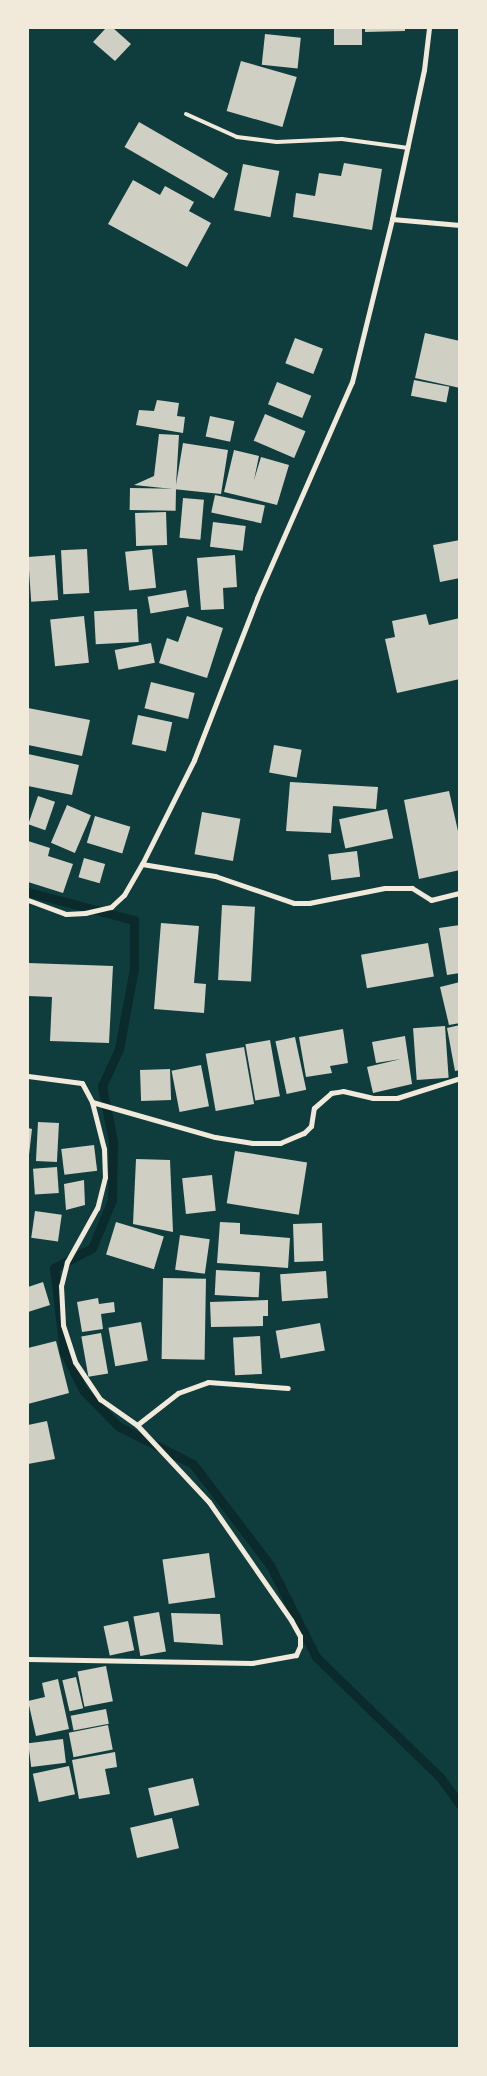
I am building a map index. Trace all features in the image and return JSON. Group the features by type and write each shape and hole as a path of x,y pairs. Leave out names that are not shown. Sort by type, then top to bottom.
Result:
{"street":[{"path":"28,900 66,914 98,911 111,907 124,894 142,864 194,760 257,598 352,382 408,148 429,28"},
{"path":"392,219 460,225"},
{"path":"142,864 215,876 294,903 403,886 431,900 460,892"},
{"path":"28,1076 82,1083 92,1102 104,1149 105,1177 97,1208 67,1262 62,1286 63,1325 74,1362 100,1400 137,1425 209,1502 291,1620 300,1636 300,1646 296,1654 252,1662 28,1658"},
{"path":"92,1102 215,1137 252,1143 280,1143 304,1133 311,1126 314,1108 331,1093 343,1091 373,1098 397,1098 460,1078"},
{"path":"137,1425 178,1393 208,1382 288,1388"}],"lane":[{"path":"186,114 237,137 277,142 342,139 408,148"}],"building":[{"path":"106,28 113,28 131,44 115,61 93,42"},
{"path":"334,28 362,28 362,45 334,45"},
{"path":"365,28 405,28 405,31 365,32"},
{"path":"265,34 301,38 298,69 262,65"},
{"path":"241,61 297,77 282,127 227,111"},
{"path":"139,122 228,174 214,199 125,147"},
{"path":"344,163 382,169 372,230 293,217 296,193 315,196 319,173 341,176"},
{"path":"243,164 279,171 270,217 234,210"},
{"path":"133,180 160,195 165,186 194,202 189,211 211,223 187,267 108,224"},
{"path":"425,333 460,341 460,388 415,378"},
{"path":"295,338 323,349 313,374 285,363"},
{"path":"414,380 449,387 446,403 411,396"},
{"path":"277,382 311,396 302,418 268,404"},
{"path":"157,400 179,403 177,416 185,417 183,433 136,425 139,410 154,411"},
{"path":"265,414 306,431 294,458 254,441"},
{"path":"210,416 234,421 230,442 206,437"},
{"path":"159,434 179,435 176,485 183,443 228,450 221,494 134,485 154,476"},
{"path":"234,450 259,456 254,480 261,457 289,465 277,505 224,492"},
{"path":"130,488 176,489 176,511 130,510"},
{"path":"215,495 265,506 261,523 211,513"},
{"path":"183,498 204,500 200,540 180,538"},
{"path":"166,512 167,545 136,546 135,513"},
{"path":"213,522 246,526 243,551 210,547"},
{"path":"460,540 460,578 440,582 433,545"},
{"path":"87,549 89,593 63,594 61,550"},
{"path":"152,549 156,588 129,591 125,552"},
{"path":"55,555 58,600 31,602 28,557"},
{"path":"235,555 237,587 223,588 224,609 201,610 197,558"},
{"path":"186,590 189,607 151,614 148,597"},
{"path":"137,609 139,642 96,644 94,611"},
{"path":"426,614 429,625 460,618 460,679 397,693 385,639 395,637 392,621"},
{"path":"84,616 89,663 55,666 50,620"},
{"path":"187,616 223,628 207,678 159,663 167,638 178,642"},
{"path":"151,643 155,663 118,670 115,650"},
{"path":"151,682 195,693 188,719 144,708"},
{"path":"28,708 90,720 82,756 28,745"},
{"path":"138,715 172,722 166,752 132,744"},
{"path":"274,745 302,750 297,777 269,773"},
{"path":"28,754 79,765 72,795 28,786"},
{"path":"290,782 378,787 376,809 333,806 331,833 286,831"},
{"path":"449,791 460,840 460,870 419,879 404,800"},
{"path":"38,796 55,802 45,830 28,824"},
{"path":"67,805 91,815 75,853 51,843"},
{"path":"387,809 393,838 345,849 339,819"},
{"path":"202,812 240,819 233,861 195,854"},
{"path":"95,816 130,827 122,854 87,843"},
{"path":"28,841 50,848 48,856 73,864 63,893 28,882"},
{"path":"357,851 360,877 331,880 328,855"},
{"path":"84,858 105,864 100,883 78,877"},
{"path":"222,905 255,907 251,982 218,980"},
{"path":"161,923 199,926 194,983 206,984 204,1013 154,1009"},
{"path":"460,925 460,973 447,975 439,928"},
{"path":"428,943 434,976 367,988 361,955"},
{"path":"28,963 113,966 109,1043 50,1041 52,997 28,996"},
{"path":"460,982 460,1023 449,1025 440,987"},
{"path":"460,1025 460,1070 455,1071 447,1028"},
{"path":"445,1026 449,1078 417,1080 413,1028"},
{"path":"343,1029 348,1063 330,1066 332,1073 306,1077 299,1037"},
{"path":"405,1036 412,1084 373,1093 367,1067 401,1059 376,1063 372,1042"},
{"path":"295,1037 306,1090 287,1094 275,1041"},
{"path":"270,1040 280,1096 255,1100 245,1044"},
{"path":"244,1047 254,1104 216,1111 206,1054"},
{"path":"201,1065 209,1106 180,1112 172,1071"},
{"path":"170,1069 171,1100 141,1101 140,1070"},
{"path":"38,1122 59,1123 57,1162 36,1161"},
{"path":"28,1128 32,1129 29,1155 28,1155"},
{"path":"94,1145 97,1171 64,1175 61,1149"},
{"path":"235,1151 307,1162 299,1215 227,1203"},
{"path":"136,1159 170,1160 173,1232 133,1224"},
{"path":"57,1167 59,1193 35,1195 33,1169"},
{"path":"212,1175 216,1211 186,1214 182,1178"},
{"path":"84,1180 85,1205 66,1210 64,1184"},
{"path":"35,1211 62,1215 58,1241 31,1238"},
{"path":"116,1222 164,1237 154,1269 106,1255"},
{"path":"220,1222 240,1223 240,1234 290,1238 288,1268 217,1263"},
{"path":"322,1223 323,1261 294,1262 293,1224"},
{"path":"180,1235 210,1239 205,1274 175,1270"},
{"path":"216,1270 260,1272 259,1297 215,1295"},
{"path":"326,1271 328,1298 282,1301 280,1274"},
{"path":"163,1278 206,1279 205,1360 162,1359"},
{"path":"43,1282 50,1305 28,1312 28,1287"},
{"path":"98,1298 99,1304 114,1302 115,1312 101,1314 103,1329 82,1332 77,1302"},
{"path":"268,1300 268,1316 263,1316 263,1326 211,1327 210,1302"},
{"path":"141,1322 148,1360 115,1366 109,1328"},
{"path":"320,1323 325,1351 281,1358 276,1331"},
{"path":"101,1333 108,1373 88,1377 81,1336"},
{"path":"260,1336 262,1374 235,1375 233,1337"},
{"path":"56,1341 69,1393 28,1404 28,1348"},
{"path":"47,1421 55,1459 28,1464 28,1425"},
{"path":"209,1553 215,1598 169,1604 162,1560"},
{"path":"159,1612 166,1651 140,1656 133,1617"},
{"path":"171,1613 220,1614 223,1645 174,1642"},
{"path":"128,1621 134,1650 110,1656 104,1626"},
{"path":"106,1666 113,1701 84,1707 78,1672"},
{"path":"76,1677 83,1708 70,1711 62,1680"},
{"path":"58,1679 69,1729 36,1736 28,1701 45,1697 42,1683"},
{"path":"106,1709 109,1724 74,1731 71,1716"},
{"path":"108,1725 113,1750 74,1757 69,1733"},
{"path":"63,1739 66,1763 31,1767 28,1743"},
{"path":"115,1752 117,1767 105,1769 110,1794 79,1799 72,1760"},
{"path":"69,1766 75,1794 39,1802 33,1774"},
{"path":"193,1778 199,1805 154,1816 148,1788"},
{"path":"172,1818 179,1848 137,1858 130,1828"}],"waterway":[{"path":"28,892 134,920 134,968 119,1049 102,1086 113,1141 112,1200 92,1248 54,1268 64,1352 83,1390 118,1426 193,1464 270,1565 316,1657 440,1777 460,1805"}]}
